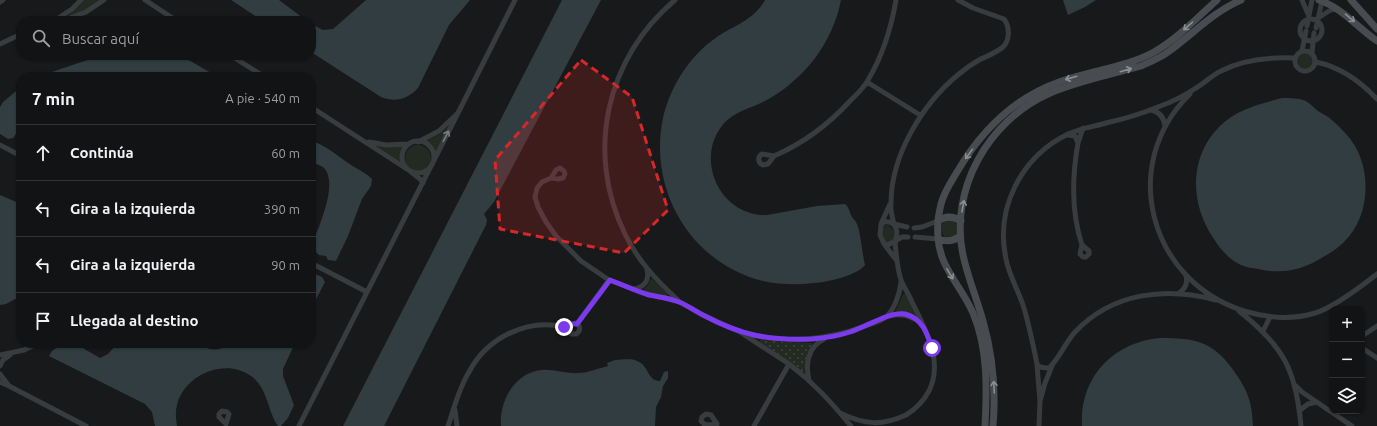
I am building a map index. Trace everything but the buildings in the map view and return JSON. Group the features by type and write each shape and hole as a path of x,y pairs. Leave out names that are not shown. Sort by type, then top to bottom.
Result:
{"street":[{"path":"62,16 72,9 81,0"},
{"path":"75,16 86,12 104,0"},
{"path":"145,0 169,16"},
{"path":"299,426 515,0"},
{"path":"675,0 651,23 639,39 627,58 618,77 611,99 607,120 605,157 611,197 625,235 647,269 678,301"},
{"path":"774,156 787,151 804,141 830,122 867,82 888,38 896,0"},
{"path":"897,262 884,244 880,235 881,226 890,203 893,184 903,150 910,134 920,116 946,86 977,61 1003,47 1007,41 1008,29 1007,23 1004,20 973,8 958,0"},
{"path":"985,426 987,393 986,373 983,347 979,330 967,300 946,267 941,255 938,239 938,221 942,200 962,163 984,132 1009,109 1024,99 1041,89 1060,81 1142,58 1155,52 1174,39 1217,0"},
{"path":"993,426 994,394 991,355 983,321 968,275 960,236 962,208 967,186 977,160 996,132 1019,112 1048,94 1067,86 1141,66 1159,58 1168,53 1219,11 1241,0"},
{"path":"1302,0 1309,17"},
{"path":"1302,51 1312,0"},
{"path":"1316,62 1312,53 1321,0 1347,15 1377,41"},
{"path":"1351,0 1377,29"},
{"path":"1309,17 1318,19 1329,11 1337,8"},
{"path":"1309,17 1301,26 1300,34 1305,40 1313,42 1319,38 1321,26 1318,19"},
{"path":"0,44 16,36"},
{"path":"1312,53 1306,50 1299,52 1295,58 1295,65 1297,68 1306,71 1313,68 1316,62"},
{"path":"1039,426 1040,401 1037,364 1027,318 1006,260 1004,236 1005,212 1013,189 1026,168 1043,150 1067,135 1083,128 1105,124 1151,110 1176,100 1233,65 1261,58 1295,58"},
{"path":"238,60 257,72"},
{"path":"1316,62 1342,71 1377,95"},
{"path":"867,82 920,116"},
{"path":"1197,88 1184,100 1172,115 1157,146 1152,165 1152,207 1156,224 1164,245 1173,259 1185,275 1196,286 1216,300"},
{"path":"1367,88 1377,98"},
{"path":"1165,104 1171,108 1172,115"},
{"path":"316,110 410,171 423,183"},
{"path":"1151,110 1161,115 1165,127"},
{"path":"359,138 376,144 397,145 418,142 439,131 458,113"},
{"path":"1082,245 1078,227 1074,193 1074,172 1078,144 1083,128"},
{"path":"1067,135 1075,136 1078,144"},
{"path":"410,144 404,150 402,160 410,171 420,173 432,165 433,154 432,149 428,145 418,142"},
{"path":"0,145 16,153"},
{"path":"550,178 539,185 536,191 538,207 546,222 569,250 581,261 610,280 647,294 678,301 703,315 740,332 789,364 809,380 851,426"},
{"path":"840,413 855,420 877,425 900,418 910,412 926,396 934,375 934,357 928,334 921,323 912,300 902,281 897,262 895,241 897,234 890,203"},
{"path":"914,228 922,227 949,217 953,217 961,221"},
{"path":"881,226 884,222 887,222 907,227"},
{"path":"922,227 923,237"},
{"path":"915,237 952,241 960,236"},
{"path":"884,244 888,245 902,237 908,237"},
{"path":"316,266 367,292"},
{"path":"632,289 640,288 644,284 648,275 647,269"},
{"path":"1040,401 1045,382 1053,364 1065,344 1086,322 1100,312 1115,305 1134,298 1179,293 1193,294 1216,300 1258,316 1296,317 1317,313 1327,308 1377,274"},
{"path":"1179,293 1185,288 1186,285 1185,275"},
{"path":"564,327 577,324 610,280"},
{"path":"886,316 893,308 902,281"},
{"path":"1193,294 1196,286"},
{"path":"1237,309 1263,331 1284,358 1295,386 1300,411 1300,426"},
{"path":"740,332 752,335 790,339 813,339 849,332 886,316 897,314 905,314 921,323"},
{"path":"1254,323 1258,316"},
{"path":"1263,331 1270,317"},
{"path":"448,426 468,372 476,360 495,341 508,334 532,326 553,324 564,327 571,334 576,334 580,330 577,324"},
{"path":"1365,334 1377,326"},
{"path":"809,380 807,371 809,355 818,342 826,337"},
{"path":"0,366 3,360 11,354 26,348"},
{"path":"1365,350 1377,358"},
{"path":"0,355 11,354"},
{"path":"0,363 0,369"},
{"path":"754,426 789,364"},
{"path":"1037,364 1044,369 1053,364"},
{"path":"0,374 9,386"},
{"path":"0,382 86,426"},
{"path":"1295,386 1352,426"},
{"path":"1300,411 1308,404 1317,402"},
{"path":"455,407 456,426"},
{"path":"717,424 722,426"}],"highlighted area":[{"path":"581,60 632,97 668,210 624,253 500,229 495,160"}],"shaded area":[{"path":"84,0 102,0 89,9 67,16"},
{"path":"231,0 279,0 300,16 255,16"},
{"path":"366,0 470,0 449,25 418,88 410,95 401,99 391,100 381,97 316,55 316,26 323,30 333,29"},
{"path":"562,0 601,0 494,202 484,214 487,220 486,225 384,426 343,426"},
{"path":"765,0 841,0 831,31 823,46 804,72 779,93 765,101 741,111 725,122 721,127 714,141 711,156 712,171 717,185 726,198 737,207 751,213 767,215 817,206 845,204 858,226 865,265 861,269 849,275 834,280 801,284 782,284 763,281 737,272 714,258 695,240 680,219 669,196 662,171 660,145 663,118 678,80 702,49 712,40 752,16"},
{"path":"1063,0 1096,0 1068,15"},
{"path":"1303,53 1309,53 1314,58 1312,67 1309,69 1303,69 1298,64 1298,58"},
{"path":"87,60 189,60 209,72 52,72"},
{"path":"16,91 16,134 13,138 8,139 0,134 0,107 3,102"},
{"path":"1282,98 1306,101 1342,129 1355,146 1364,170 1366,183 1363,209 1352,233 1343,243 1309,265 1294,270 1271,271 1251,268 1235,262 1228,257 1216,243 1206,226 1200,211 1196,181 1202,152 1210,138 1220,126 1241,111"},
{"path":"449,126 436,152 426,141 438,135"},
{"path":"316,143 327,148 372,179 371,186 362,199 348,236 336,261 328,260 326,256 319,255 316,252 316,235 326,205 329,188 327,173 323,167 316,164"},
{"path":"418,145 427,149 431,158 427,167 418,171 409,167 405,158 409,149"},
{"path":"375,147 403,147 400,155 401,162"},
{"path":"0,195 16,202 16,299 6,304 0,305"},
{"path":"947,219 956,221 957,233 955,236 947,239 941,229 944,221"},
{"path":"885,225 888,225 894,233 894,238 891,243 885,242 883,238 882,231"},
{"path":"316,274 322,277 325,282 316,299"},
{"path":"652,279 668,294 667,297 644,291"},
{"path":"903,294 906,294 917,314 913,315 895,312"},
{"path":"1160,338 1183,339 1202,343 1211,347 1218,353 1234,371 1246,391 1252,410 1253,426 1082,426 1086,393 1093,378 1102,366 1114,355 1128,347 1143,341"},
{"path":"762,339 783,342 812,343 807,355 804,373 759,342"},
{"path":"56,348 83,348 100,358 108,354 113,348 293,348 283,369 283,376 294,405 288,418 281,426 278,426 274,420 264,393 257,381 241,371 229,368 218,369 207,372 197,378 188,385 181,394 176,410 177,426 155,426 152,412 145,404 49,356"},
{"path":"615,360 635,360 644,366 650,376 660,381 664,372 668,371 668,378 663,386 661,397 656,407 655,426 501,426 501,416 506,398 511,389 524,376 532,372 542,370 574,373 586,372 608,366 607,363"}],"route":[{"path":"564,327 574,323 577,324 580,318 610,280 647,294 678,301 723,325 740,332 772,338 813,339 826,337 849,332 886,316 905,314 921,323 928,334 932,348"}]}
